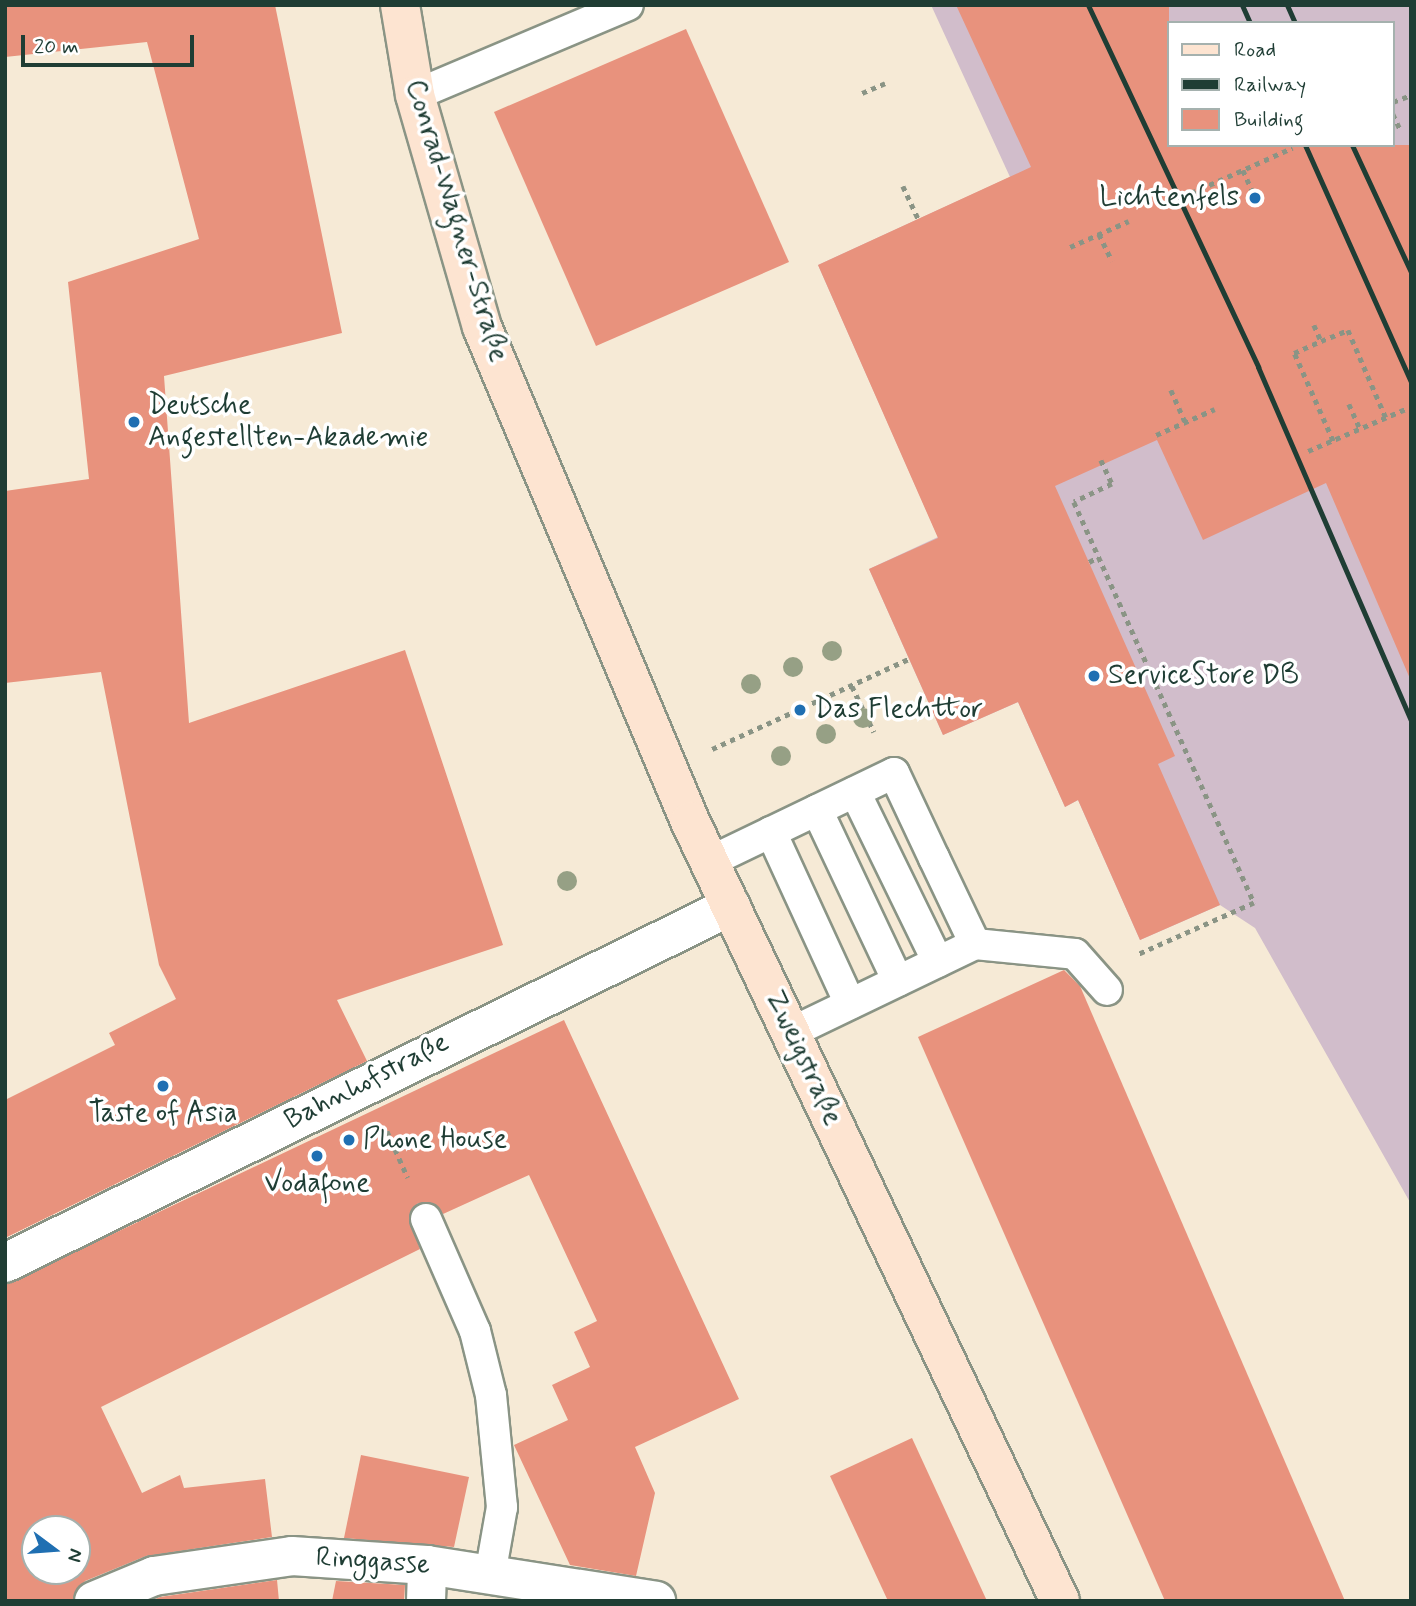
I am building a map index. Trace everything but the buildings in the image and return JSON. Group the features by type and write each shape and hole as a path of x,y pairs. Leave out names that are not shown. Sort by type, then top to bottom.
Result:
{"street":[{"name":"Conrad-Wagner-Straße","path":"400,5 415,95 482,327 558,510"},
{"name":"Zweigstraße","path":"558,510 667,769 1060,1601"},
{"name":"Bahnhofstraße","path":"5,1263 365,1083 731,906"},
{"name":"Ringgasse","path":"94,1601 154,1576 292,1556 426,1583 490,1575 656,1601"}],"lane":[{"path":"415,95 628,5"},
{"path":"711,861 894,773 975,944"},
{"path":"855,792 938,962"},
{"path":"817,810 898,981"},
{"path":"771,832 850,1004"},
{"path":"792,1032 975,944 1075,954 1107,990"},
{"path":"426,1219 475,1331 491,1395 502,1507 490,1575"}],"path":[{"path":"862,93 885,83"},
{"path":"1395,118 1400,129"},
{"path":"1191,193 1292,148"},
{"path":"1243,170 1254,195"},
{"path":"902,186 919,220"},
{"path":"1070,247 1129,221"},
{"path":"1100,234 1112,261"},
{"path":"1314,326 1321,341"},
{"path":"1333,441 1294,353 1321,341 1348,330 1386,418"},
{"path":"1171,390 1185,421"},
{"path":"1349,404 1360,429"},
{"path":"1308,452 1408,408"},
{"path":"1156,435 1215,409"},
{"path":"1087,968 1111,967 1254,903 1074,502 1112,484 1101,460"},
{"path":"1089,562 1098,557"},
{"path":"667,769 909,659"},
{"path":"365,1083 426,1219"}],"shaded area":[{"path":"931,5 1411,5 1411,1204 1255,928 1220,905 1140,940 1078,800 1065,807 1018,702 943,735 869,569 938,537 818,265 1010,177"}],"railway":[{"path":"1088,5 1258,367 1411,720"},
{"path":"1242,5 1249,21"},
{"path":"1287,5 1294,21"},
{"path":"1306,147 1411,382"},
{"path":"1353,147 1411,272"}],"place":[{"name":"Lichtenfels","path":"1255,198"},
{"name":"Deutsche Angestellten-Akademie","path":"134,422"},
{"name":"ServiceStore DB","path":"1094,676"},
{"name":"Das Flechttor","path":"800,710"},
{"name":"Taste of Asia","path":"163,1086"},
{"name":"Phone House","path":"349,1140"},
{"name":"Vodafone","path":"317,1156"}]}
